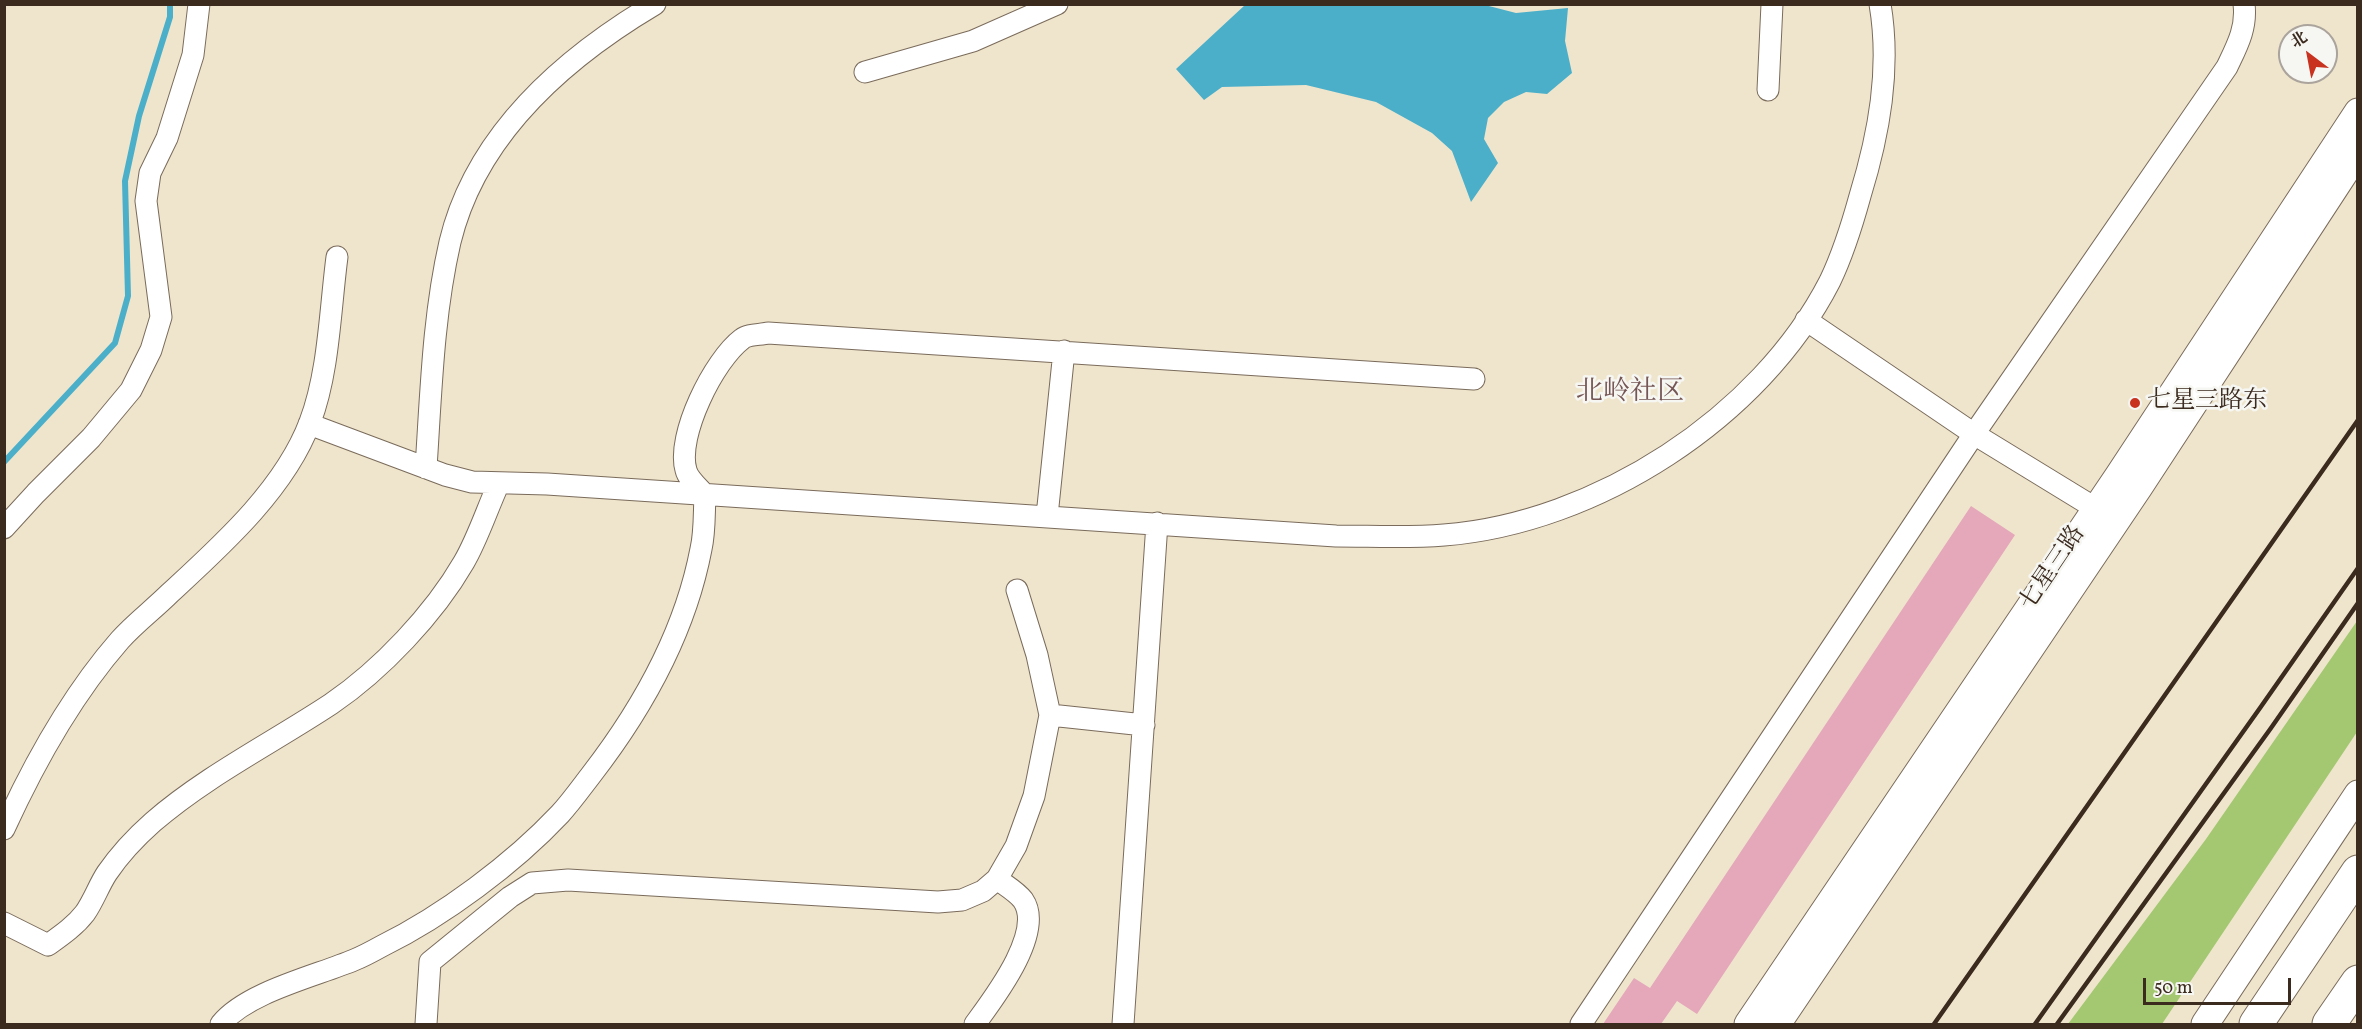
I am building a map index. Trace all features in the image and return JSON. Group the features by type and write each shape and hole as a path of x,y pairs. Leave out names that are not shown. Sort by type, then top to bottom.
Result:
{"highway":[{"path":"2256,1024 2358,872"},
{"path":"2329,1024 2358,982"}],"street":[{"path":"4,528 91,438 131,390 151,350 161,317 146,201 150,173 167,138 193,56 199,4"},
{"path":"426,468 439,301 451,241 465,197 488,156 526,104 557,74 612,30 655,4"},
{"path":"866,72 973,41 1057,4"},
{"path":"1768,90 1772,4"},
{"path":"309,424 426,468 472,482 547,484 1336,536 1445,535 1516,523 1585,500 1648,468 1700,433 1737,402 1806,320 1830,281 1848,237 1878,131 1884,78 1883,21 1880,4"},
{"path":"1581,1024 1974,434 2227,67 2242,37 2246,15 2244,4"},
{"name":"七星三路","path":"1777,1024 2106,515 2358,112"},
{"name":"七星三路","path":"1748,1024 2358,152"},
{"path":"4,829 51,735 84,685 122,638 250,515 286,466 309,424 320,389 337,256"},
{"path":"1806,320 1974,434 2106,515"},
{"path":"221,1024 249,1001 354,960 409,933 462,897 517,855 561,814 635,713 664,661 689,595 702,548 705,495 686,473 684,459 688,432 724,356 744,337 768,333 1474,379"},
{"path":"1047,516 1064,351"},
{"path":"4,923 48,945 72,928 86,912 107,873 126,849 153,822 189,794 333,702 367,674 443,597 465,560 499,483"},
{"path":"1123,1024 1157,523"},
{"path":"426,1024 430,962 510,897 532,883 568,880 938,902 963,900 982,891 998,879 1016,846 1034,796 1050,715 1037,655 1017,590"},
{"path":"1050,715 1144,725"},
{"path":"2205,1024 2358,794"},
{"path":"975,1024 1004,983 1025,939 1029,915 1023,899 998,879"}],"green space":[{"path":"2357,621 2357,732 2162,1024 2068,1024 2206,839"}],"water":[{"path":"1245,5 1485,5 1516,13 1568,8 1565,41 1572,73 1547,94 1526,92 1504,102 1488,118 1484,139 1498,163 1471,202 1452,151 1432,133 1376,102 1306,85 1222,87 1204,100 1176,69"}],"building":[{"path":"1971,506 2015,535 1697,1014 1677,1001 1661,1024 1603,1024 1634,978 1650,988"}],"waterway":[{"path":"4,462 115,343 128,296 125,181 139,116 170,17 170,4"}],"railway":[{"path":"1934,1024 2358,420"},
{"path":"2035,1024 2358,568"},
{"path":"2057,1024 2271,728 2358,603"}],"place":[{"name":"七星三路东","path":"2135,403"}],"district":[{"name":"北岭社区","path":"1630,394"}]}
